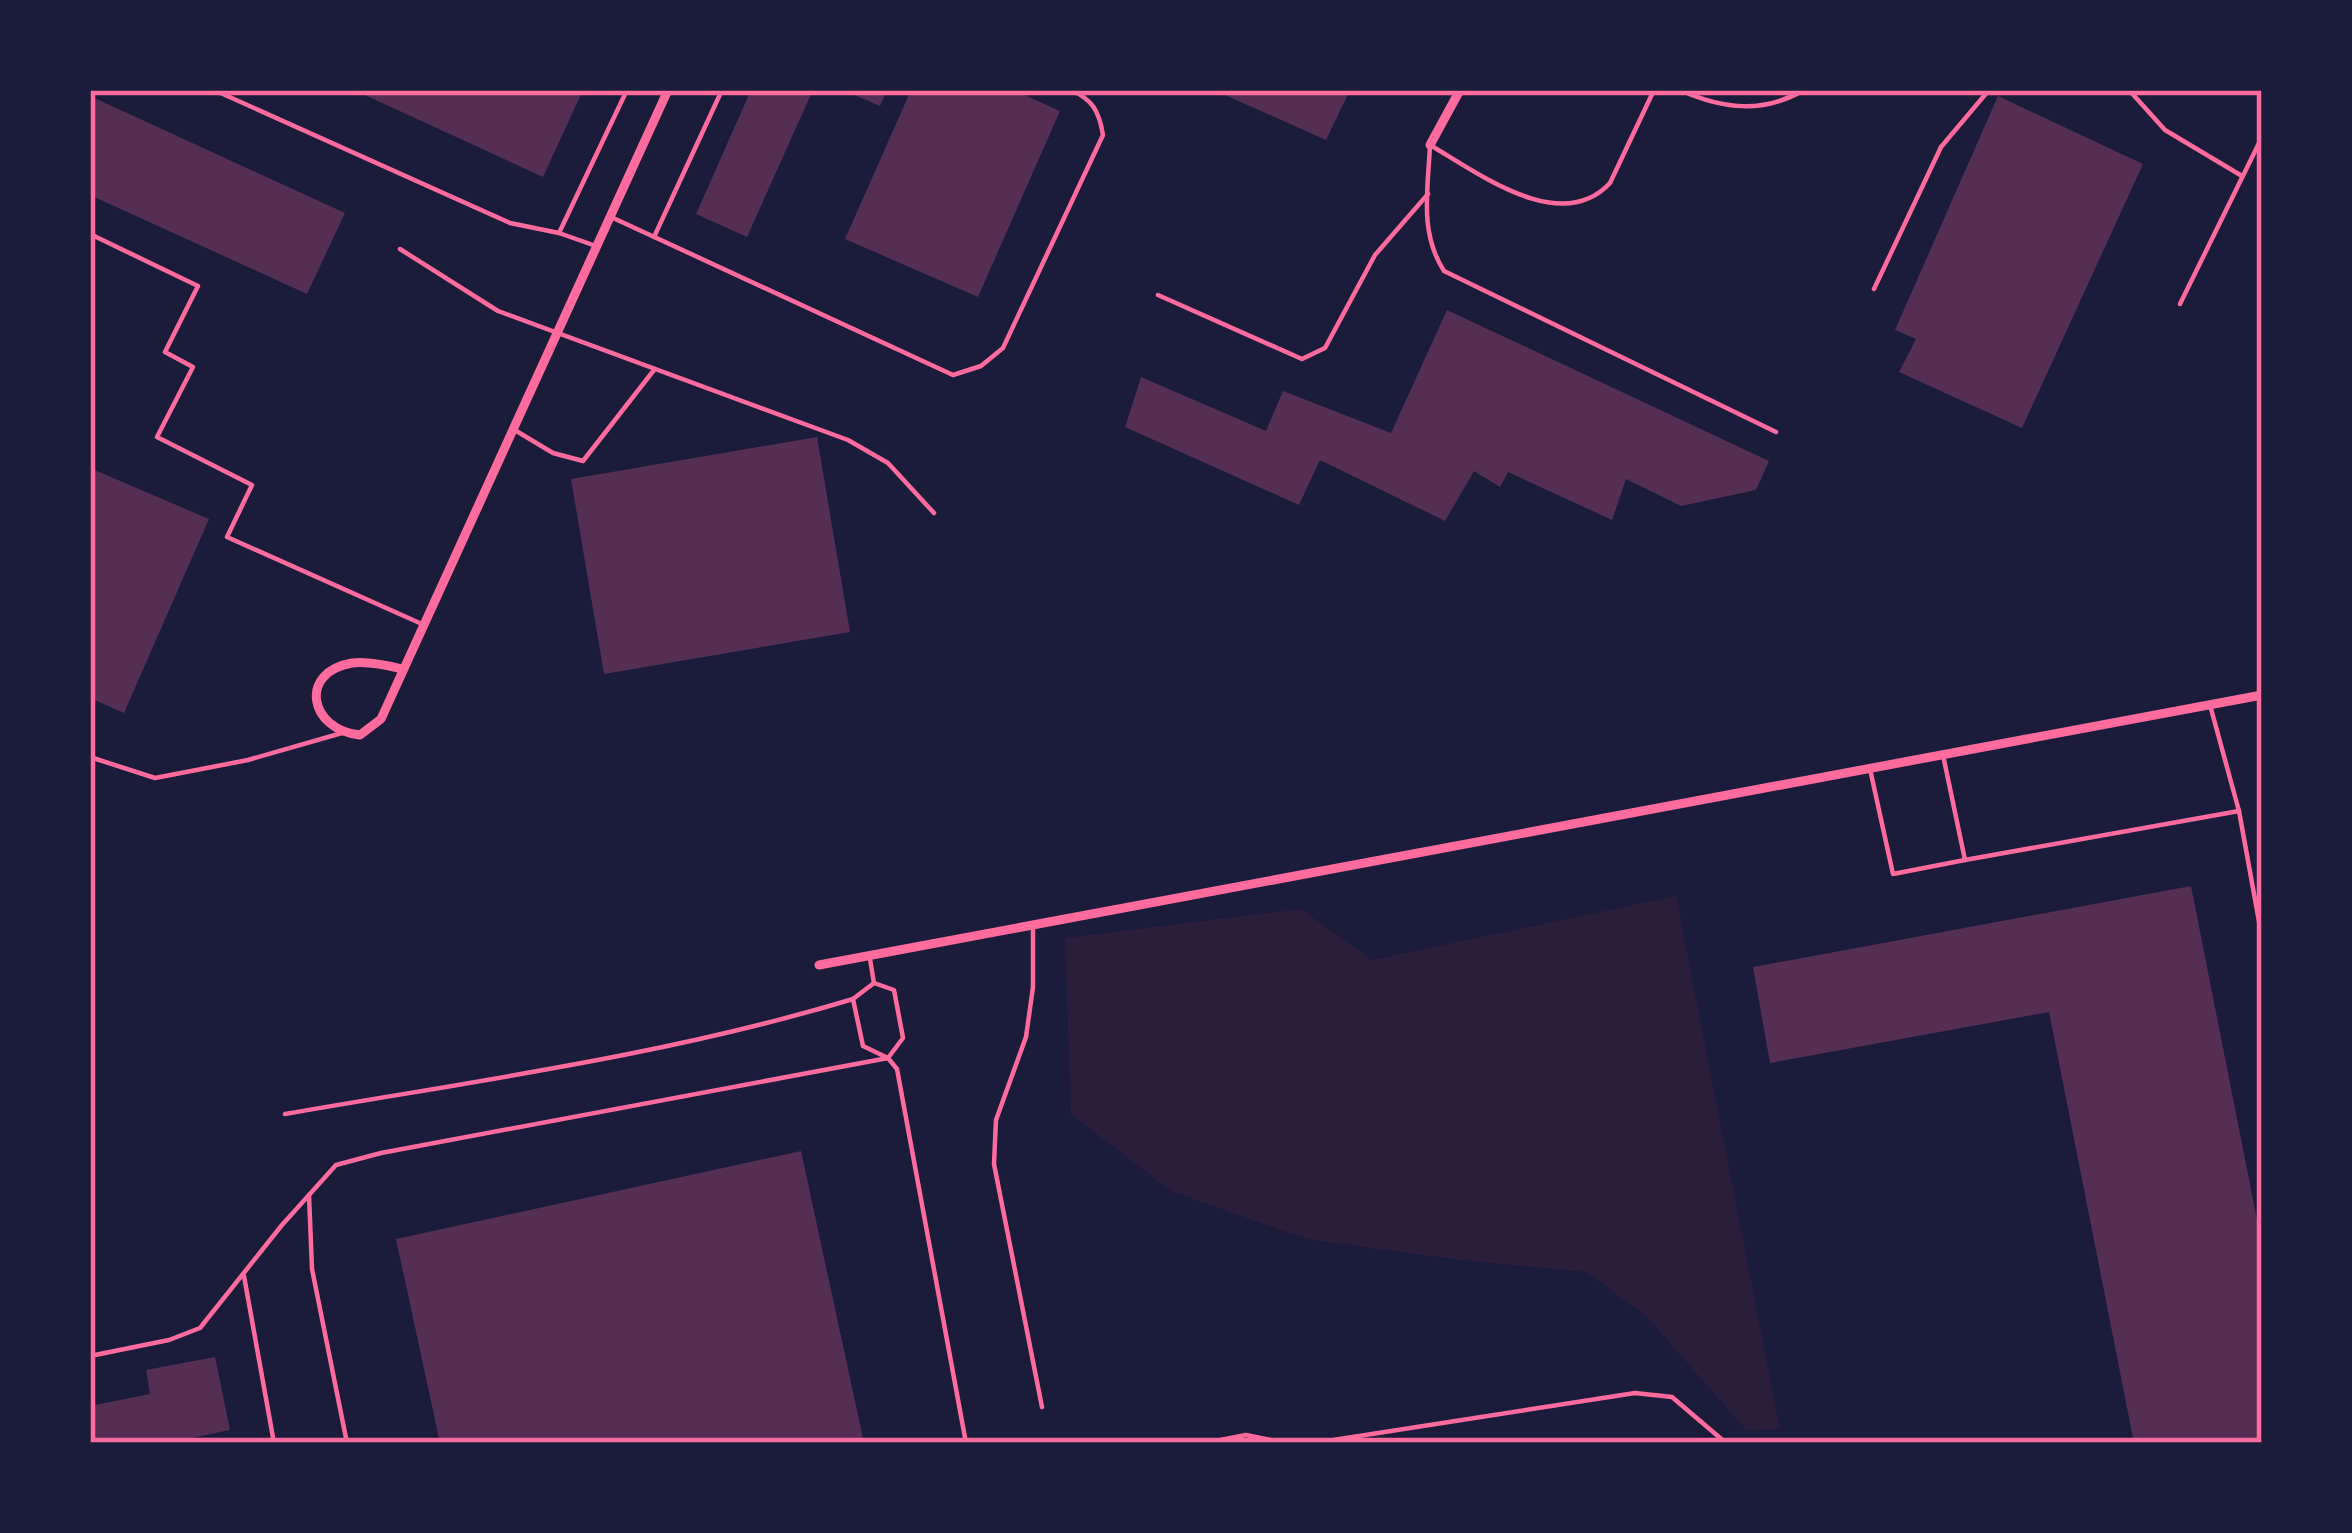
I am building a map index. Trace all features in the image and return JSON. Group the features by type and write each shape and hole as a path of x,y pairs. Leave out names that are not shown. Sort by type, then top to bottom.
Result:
{"street":[{"path":"1430,145 1460,90"},
{"path":"402,669 353,663 330,670 320,681 315,700 324,720 342,733 360,735 381,719 665,91"},
{"path":"819,965 2262,695"}],"lane":[{"path":"214,90 510,223 559,232 596,246"},
{"path":"559,232 627,90"},
{"path":"655,237 722,90"},
{"path":"611,217 953,376 981,366 1003,348 1103,135 1099,112 1071,90"},
{"path":"1654,90 1610,183 1574,205 1536,200 1430,145 1425,218 1432,252 1444,271 1776,432"},
{"path":"1680,90 1708,103 1743,109 1804,90"},
{"path":"1874,289 1941,147 1989,90"},
{"path":"2129,90 2164,130 2242,176"},
{"path":"2180,304 2262,136"},
{"path":"1158,295 1302,359 1311,358 1325,348 1375,255 1428,194"},
{"path":"90,234 198,286 165,352 193,367 157,437 253,484 226,537 422,624"},
{"path":"400,249 498,311 848,440 888,463 934,513"},
{"path":"512,429 553,453 583,461 654,370"},
{"path":"2210,705 2239,811 2262,938"},
{"path":"90,757 155,778 248,760 342,733"},
{"path":"1943,754 1965,860"},
{"path":"1870,768 1893,874 2239,811"},
{"path":"1033,924 1033,987 1026,1037 996,1120 994,1164 1042,1407"},
{"path":"869,955 874,983"},
{"path":"285,1114 598,1060 785,1019 853,999 874,983"},
{"path":"90,1357 169,1340 200,1328 336,1166 381,1153 888,1058 903,1038 894,990 874,983"},
{"path":"853,999 863,1046 888,1058 897,1069 966,1443"},
{"path":"309,1195 312,1270 347,1443"},
{"path":"244,1276 274,1443"},
{"path":"1314,1443 1635,1393 1672,1397 1726,1443"},
{"path":"1205,1443 1246,1435 1286,1443"}],"shaded area":[{"path":"1676,896 1780,1429 1747,1431 1648,1318 1587,1272 1306,1239 1171,1191 1071,1114 1065,938 1301,909 1372,960"}],"building":[{"path":"354,90 583,90 543,177"},
{"path":"751,90 813,90 747,237 696,214"},
{"path":"843,90 887,90 880,106"},
{"path":"911,90 1013,90 1060,111 978,297 845,239"},
{"path":"1214,90 1350,90 1326,140"},
{"path":"90,96 345,213 307,294 90,195"},
{"path":"1998,96 2143,164 2022,428 1899,372 1916,339 1895,330"},
{"path":"1447,310 1769,461 1756,490 1681,506 1626,479 1612,520 1508,472 1500,487 1474,471 1445,521 1320,460 1299,505 1125,427 1141,377 1266,431 1283,391 1391,433"},
{"path":"817,437 850,632 604,674 571,479"},
{"path":"90,468 209,519 124,713 90,698"},
{"path":"2191,886 2262,1245 2262,1443 2134,1443 2049,1012 1770,1063 1753,967"},
{"path":"801,1151 864,1443 440,1443 396,1239"},
{"path":"215,1357 230,1430 183,1443 90,1443 90,1406 150,1394 146,1370"}]}
